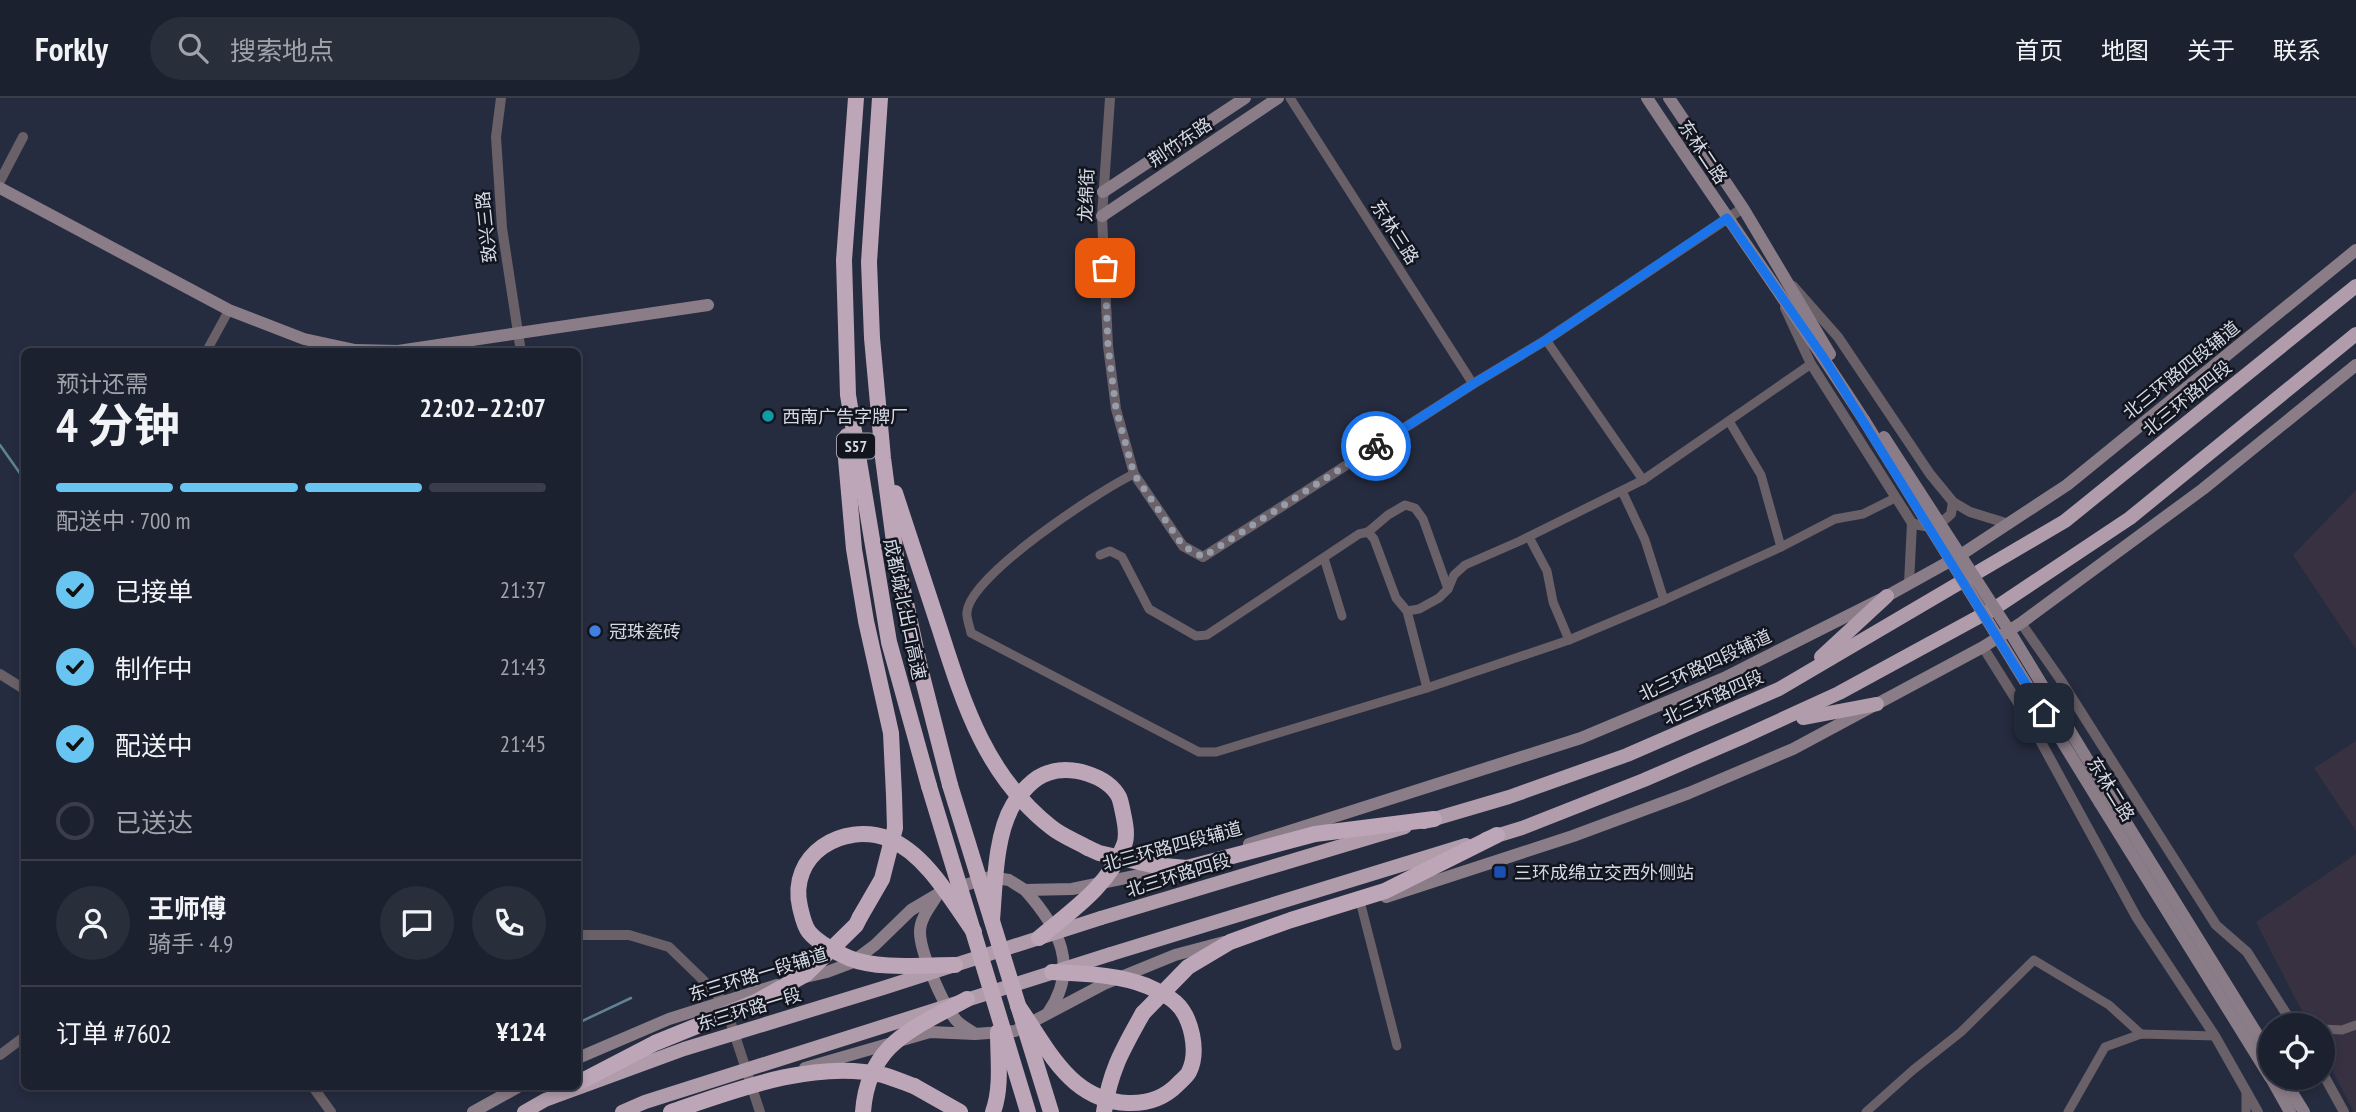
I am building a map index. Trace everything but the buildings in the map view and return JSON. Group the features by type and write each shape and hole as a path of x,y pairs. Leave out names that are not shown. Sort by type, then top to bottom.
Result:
{"highway":[{"name":"成都城北出口高速","path":"856,98 844,260 848,395 890,642 929,786 1028,1112"},
{"name":"成都城北出口高速","path":"880,98 869,262 872,338 883,458 896,557 920,668 950,785 1051,1112"},
{"name":"北三环路四段","path":"990,954 1509,797 1627,755 1779,689 2064,521 2356,286"},
{"path":"622,1112 645,1102 1052,972 1522,828 1741,738 1839,694 1995,608 2130,518 2356,334"},
{"path":"581,1081 655,1043 756,1002 806,974 856,925 882,879 895,828 891,733 853,549 846,459 848,395"},
{"path":"883,458 960,694 979,739 1002,776 1053,830 1099,853 1152,865 1187,868 1315,834 1434,819"},
{"path":"1802,676 1886,596"},
{"path":"1741,738 1813,714 1877,704"},
{"path":"992,920 997,860 1012,806 1029,786 1046,773 1068,769 1091,775 1107,784 1119,797 1125,820 1126,841 1102,883 1039,938"},
{"path":"955,965 884,965 850,959 818,939 810,932 798,895 802,874 810,858 824,844 846,835 865,834 889,839 923,864 938,880 974,932"},
{"path":"1104,1112 1108,1085 1118,1059 1143,1013 1188,967 1230,942 1385,891 1497,835"},
{"name":"东三环路一段","path":"581,1087 684,1049 990,954"},
{"path":"1018,1006 1076,1083 1098,1096 1119,1103 1157,1100 1189,1072 1194,1047 1189,1023 1176,1003 1148,987 1108,975 1052,972"},
{"path":"863,1112 864,1091 872,1070 886,1049 915,1028 967,999"},
{"path":"993,1112 998,1075 998,1012"},
{"path":"671,1112 730,1092 795,1075 847,1071 882,1075 914,1086 960,1112"},
{"path":"545,1100 565,1090"},
{"name":"东三环路一段","path":"524,1112 545,1100 572,1090"}],"main road":[{"path":"1103,192 1245,98"},
{"name":"荆竹东路","path":"1102,216 1278,98"},
{"name":"东林二路","path":"1647,98 1776,290 1867,418"},
{"name":"东林二路","path":"1669,98 1786,277 1867,418 2104,799 2258,1057"},
{"path":"0,188 229,310 304,340 345,348"},
{"name":"北三环路四段辅道","path":"972,883 990,877 1009,880 1025,890 1072,889 1165,870 1581,738 1724,678 1959,556 2067,485 2356,250"},
{"path":"419,348 708,304"},
{"path":"686,1112 751,1084 930,1032 975,1034 1015,1031 1104,984 1175,956 1361,905 1573,836 1689,793 1793,749 1983,647 2021,623 2203,489 2356,365"},
{"name":"东林二路","path":"2104,799 2258,1036"},
{"name":"东三环路一段辅道","path":"581,1057 669,1019 851,963 875,945 911,910 938,894 972,883"},
{"path":"1025,890 1047,916 1058,938 1063,957 1063,987 1046,1017"},
{"path":"938,894 924,915 920,931 924,953 937,987 956,1019 975,1034"},
{"path":"473,1112 513,1090"},
{"name":"东林二路","path":"2277,1090 2290,1112"},
{"path":"2290,1090 2304,1112"}],"street":[{"name":"致兴三路","path":"501,98 496,136 501,215 520,348"},
{"name":"龙绵街","path":"1110,98 1102,216 1108,346 1116,409 1134,474 1183,546 1203,557 1473,384"},
{"name":"东林三路","path":"1290,98 1473,384"},
{"path":"0,181 23,137"},
{"path":"1473,384 1546,340 1743,208"},
{"path":"1786,277 1838,337 1930,474 1953,502 1969,512 2009,524"},
{"path":"1776,290 1811,364 1912,523 1909,583"},
{"path":"208,348 229,310"},
{"path":"1546,340 1643,481"},
{"path":"1407,611 1419,609 1439,598 1448,589 1454,575 1465,565 1643,481 1811,364"},
{"path":"1729,421 1761,475 1781,547"},
{"path":"1134,474 1110,485 1021,549 979,586 967,612 971,633 1199,752 1216,752 1427,688 1569,640 1781,547 1835,519 1863,514 1895,498"},
{"path":"1622,491 1645,540 1664,600"},
{"path":"1912,523 1928,528 1937,526 1951,514 1953,502"},
{"path":"1100,555 1110,551 1122,557 1149,609 1196,636 1208,635 1359,534 1368,532 1405,505 1415,508 1423,519 1448,589"},
{"path":"1368,532 1374,539 1396,598 1407,611 1427,688"},
{"path":"1529,537 1547,571 1553,602 1569,640"},
{"path":"1324,558 1342,616"},
{"path":"2021,623 2060,678 2216,925 2248,952 2287,1013"},
{"path":"1983,647 2030,722 2137,918 2214,1036 2258,1112"},
{"path":"0,674 21,684"},
{"path":"1361,905 1397,1046"},
{"path":"581,935 629,935 669,947 724,1002 760,1112"},
{"path":"1867,1112 1913,1070 1961,1032 2034,960 2109,1005 2141,1034"},
{"path":"2335,1030 2356,1025"},
{"path":"2068,1112 2105,1047 2141,1034 2214,1036"},
{"path":"0,1055 21,1039"},
{"path":"315,1090 331,1112"},
{"path":"2332,1090 2344,1112"},
{"path":"2246,1091 2246,1112"}],"shaded area":[{"path":"2356,490 2356,649 2293,555"},
{"path":"2356,741 2356,831 2314,768"},
{"path":"2356,854 2356,1112 2335,1076 2335,1013 2303,1013 2256,922"}],"waterway":[{"path":"0,445 21,475"},
{"path":"581,1022 631,998"}],"way so far":[{"path":"1105,268 1108,346 1116,409 1134,474 1183,546 1203,557 1376,446"}],"place":[{"name":"西南广告字牌厂","path":"768,416"},
{"name":"冠珠瓷砖","path":"595,631"},
{"name":"三环成绵立交西外侧站","path":"1500,872"}],"route":[{"path":"1376,446 1546,340 1727,218 1864,420 2044,713"}]}
